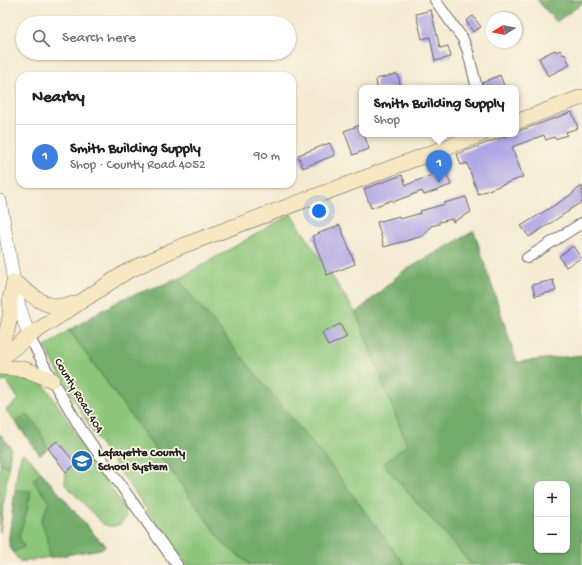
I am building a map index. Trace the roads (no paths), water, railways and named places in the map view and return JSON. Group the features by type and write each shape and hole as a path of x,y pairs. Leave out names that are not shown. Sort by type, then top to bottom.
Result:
{"main road":[{"path":"519,121 582,97"},
{"path":"0,359 29,336 126,272 177,248 474,137"},
{"path":"0,348 7,331 10,317 10,300 14,282 46,304 57,306 78,304"},
{"path":"0,367 24,369 52,380"}],"street":[{"path":"435,0 463,39 468,52 476,85"},
{"path":"0,201 19,306 29,336"},
{"path":"527,258 582,223"},
{"name":"County Road 404","path":"29,336 52,380 81,429 177,565"}],"place":[{"name":"Smith Building Supply","path":"439,183"},
{"name":"Lafayette County School System","path":"82,461"}]}
